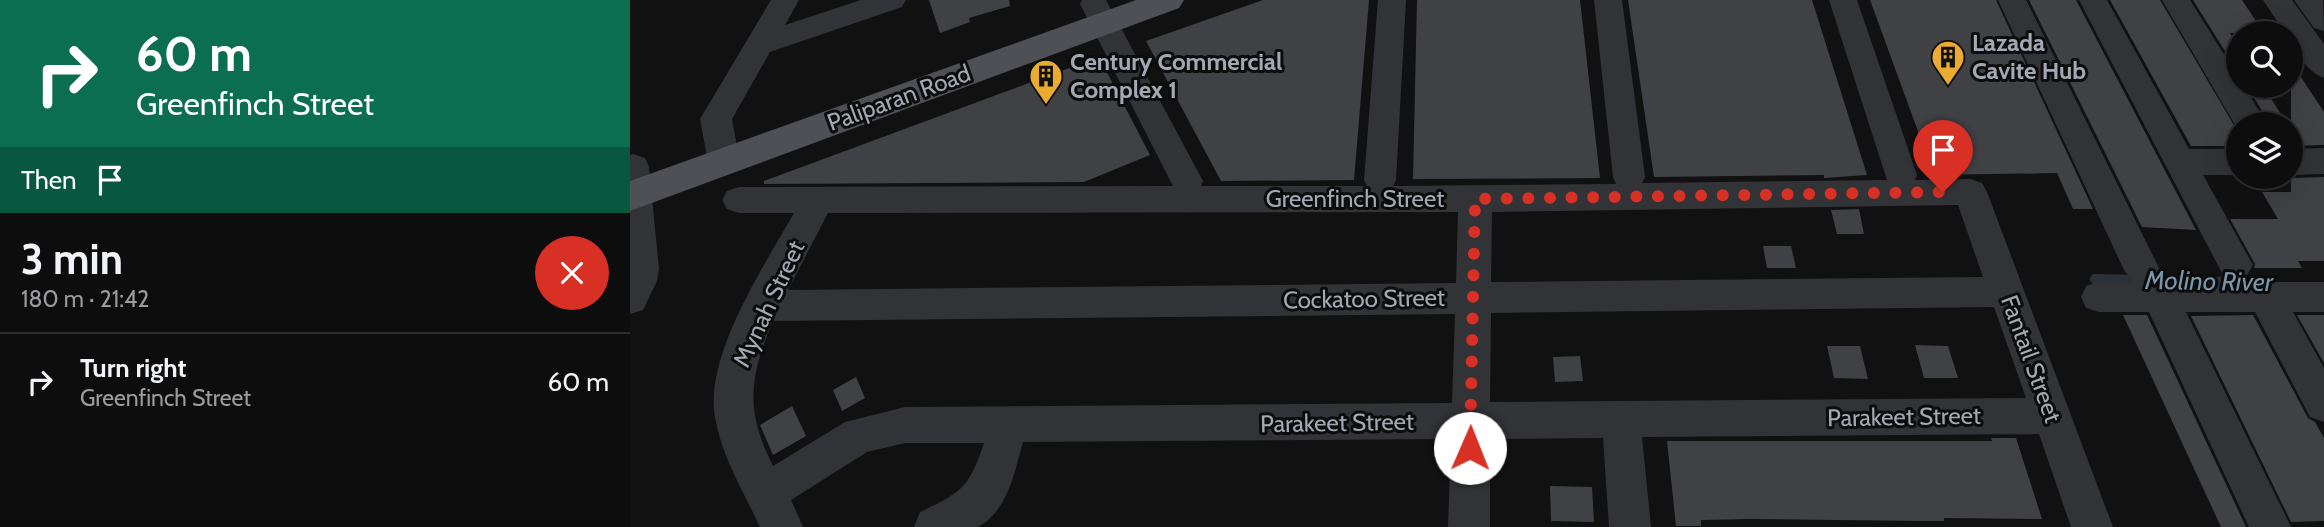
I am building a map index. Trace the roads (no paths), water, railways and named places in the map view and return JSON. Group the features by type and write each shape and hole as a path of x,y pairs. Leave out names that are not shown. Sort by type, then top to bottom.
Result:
{"main road":[{"name":"Paliparan Road","path":"632,181 1102,9 1168,0"}],"street":[{"path":"722,150 716,119 785,0"},
{"path":"757,45 892,0"},
{"path":"1380,180 1392,0"},
{"path":"1608,0 1629,177"},
{"path":"1843,0 1901,175"},
{"path":"2012,0 2270,527"},
{"path":"2093,0 2235,265"},
{"path":"2176,0 2244,112"},
{"path":"2277,0 2324,67"},
{"path":"2308,0 2324,21"},
{"path":"1102,9 1187,181"},
{"path":"2303,162 2324,161"},
{"path":"2180,162 2226,162"},
{"path":"630,299 639,281 640,269 632,181"},
{"name":"Greenfinch Street","path":"739,200 1475,199 1970,192"},
{"name":"Fantail Street","path":"1970,192 2092,527"},
{"path":"1469,527 1475,199"},
{"name":"Mynah Street","path":"774,510 733,416 734,380 744,347 818,200"},
{"path":"2099,297 2151,283 2265,297 2324,297"},
{"name":"Cockatoo Street","path":"764,306 2007,292"},
{"path":"2265,297 2324,404"},
{"name":"Parakeet Street","path":"774,510 859,435 905,425 2052,416"},
{"path":"1620,420 1630,527"},
{"path":"935,527 971,509 990,485 1009,426"}],"waterway":[{"name":"Molino River","path":"2095,279 2240,282"}],"place":[{"name":"Lazada Cavite Hub","path":"1948,87"},
{"name":"Century Commercial Complex 1","path":"1046,106"}]}
